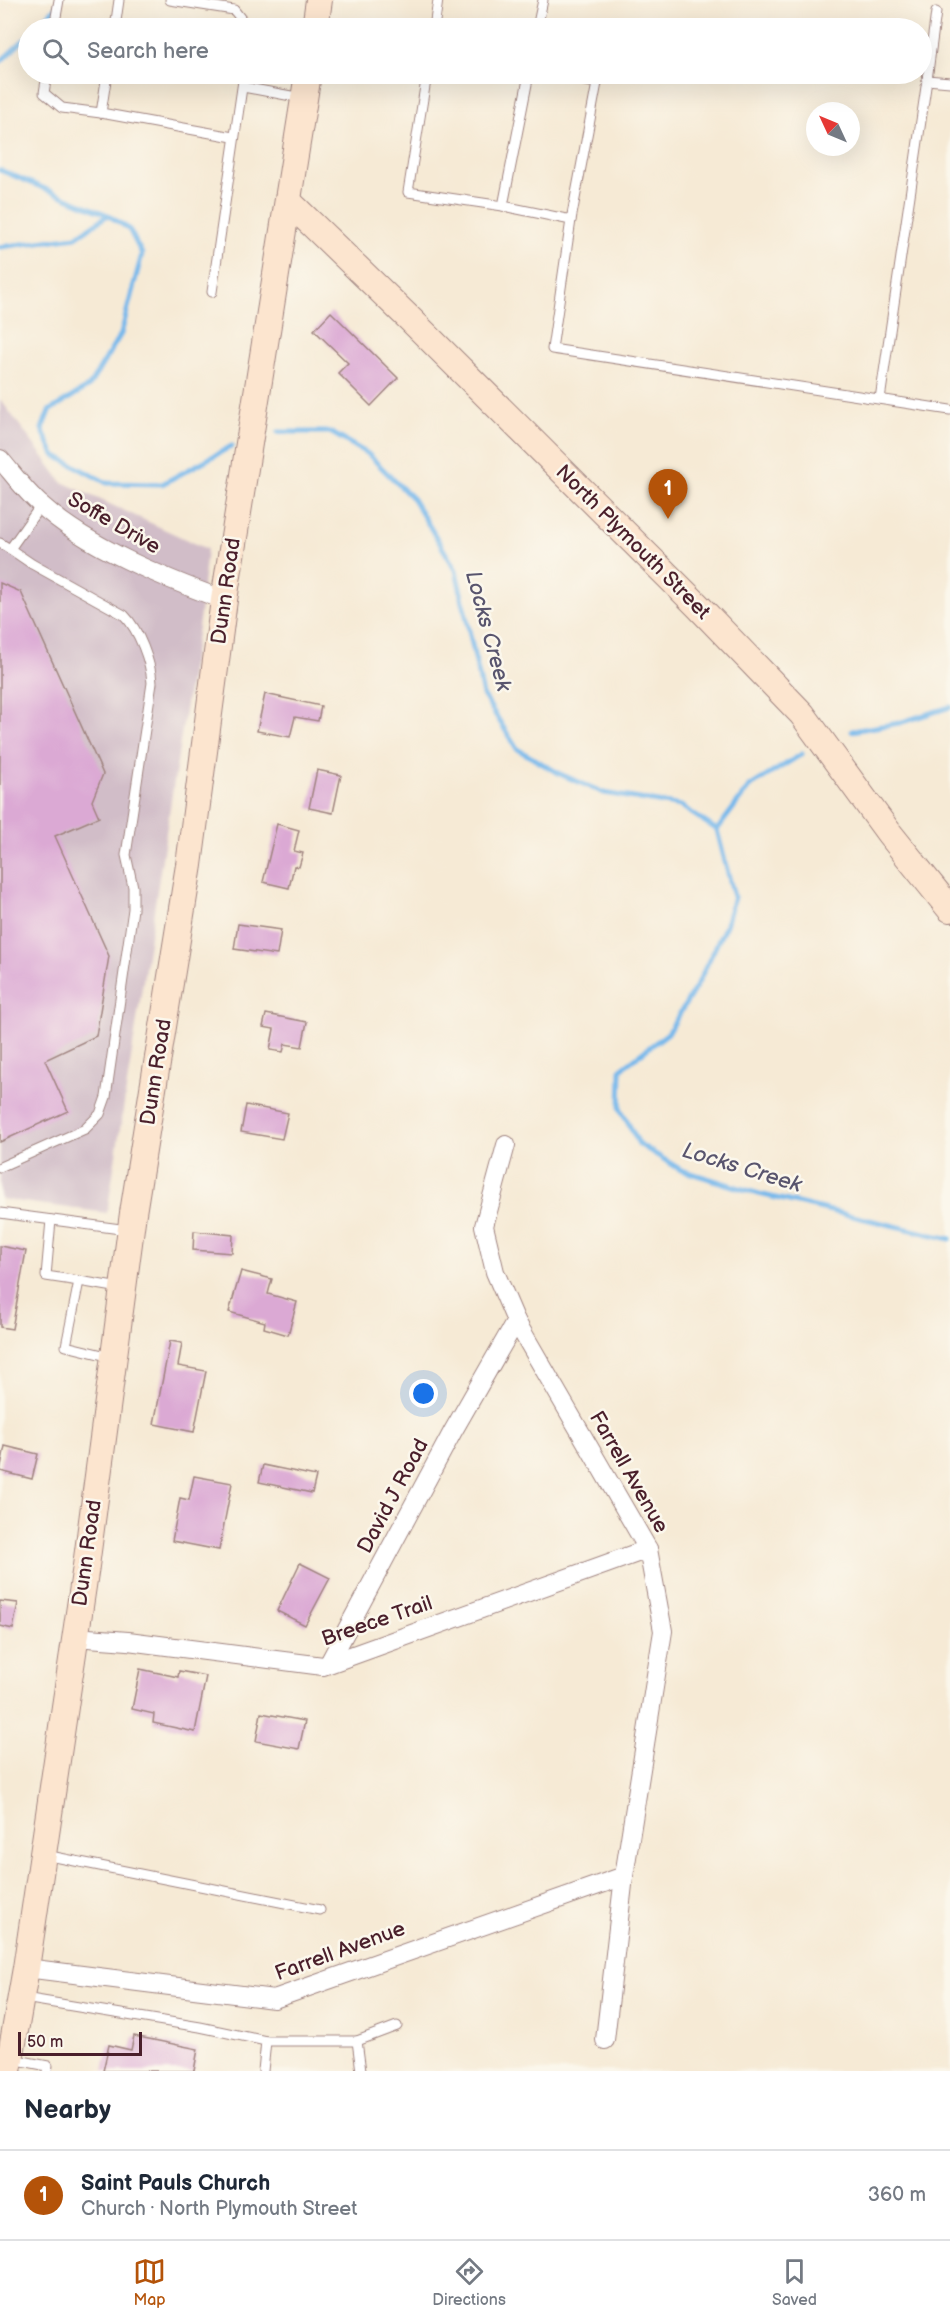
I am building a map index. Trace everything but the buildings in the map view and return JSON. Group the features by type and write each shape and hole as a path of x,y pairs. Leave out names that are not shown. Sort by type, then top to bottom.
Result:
{"main road":[{"path":"316,18 319,0"},
{"name":"Dunn Road","path":"9,2065 26,1968 75,1637 130,1230 189,865 224,600 306,86"},
{"name":"North Plymouth Street","path":"288,201 697,604 802,714 889,833 950,909"}],"street":[{"name":"Soffe Drive","path":"0,459 41,505 60,520 117,554 175,582 224,600"},
{"name":"Farrell Avenue","path":"506,1144 484,1226 495,1272 516,1321 648,1549 663,1631 624,1876 605,2040"},
{"name":"David J Road","path":"329,1663 453,1431 516,1321"},
{"name":"Breece Trail","path":"75,1637 128,1641 323,1666 648,1549"},
{"name":"Farrell Avenue","path":"26,1968 274,1999 624,1876"}],"lane":[{"path":"56,18 59,0"},
{"path":"116,18 119,0"},
{"path":"170,0 234,10 240,18"},
{"path":"435,18 438,0"},
{"path":"539,18 543,0"},
{"path":"932,42 936,12"},
{"path":"932,80 950,82"},
{"path":"45,84 44,93 62,108 233,137"},
{"path":"101,113 105,84"},
{"path":"212,292 233,137 243,84"},
{"path":"425,84 408,192 503,206 571,220"},
{"path":"503,206 527,84"},
{"path":"597,84 571,220 552,349 950,410"},
{"path":"880,399 926,84"},
{"path":"243,87 306,86"},
{"path":"10,549 41,505"},
{"path":"0,543 32,564 124,615 130,621 150,663 152,683 126,855 133,887 133,909 106,1097 100,1114 85,1129 0,1167"},
{"path":"0,1213 130,1230"},
{"path":"51,1220 46,1276 123,1289"},
{"path":"79,1281 66,1346 113,1358"},
{"path":"42,1854 320,1911"},
{"path":"21,1998 200,2027 266,2041 357,2041 397,2026"},
{"path":"263,2071 266,2041"},
{"path":"357,2041 361,2071"},
{"path":"9,2065 48,2066 47,2071"}],"shaded area":[{"path":"0,399 62,482 207,549 200,614 107,1213 0,1199"}],"waterway":[{"path":"46,18 57,6"},
{"path":"0,62 18,45"},
{"path":"0,170 108,215"},
{"name":"Locks Creek","path":"0,247 76,237 108,215 129,229 142,254 121,334 89,386 49,411 42,429 54,455 107,483 162,484 232,446"},
{"name":"Locks Creek","path":"278,432 330,432 368,454 413,499 456,570 483,695 517,749 560,774 604,793 681,806 717,830 734,897 726,925 697,985 668,1033 621,1069 620,1108 639,1144 681,1170 759,1194 950,1239"},
{"path":"852,731 899,723 950,707"},
{"path":"717,830 749,787 802,754"}],"place":[{"name":"Saint Pauls Church","path":"668,519"}]}
